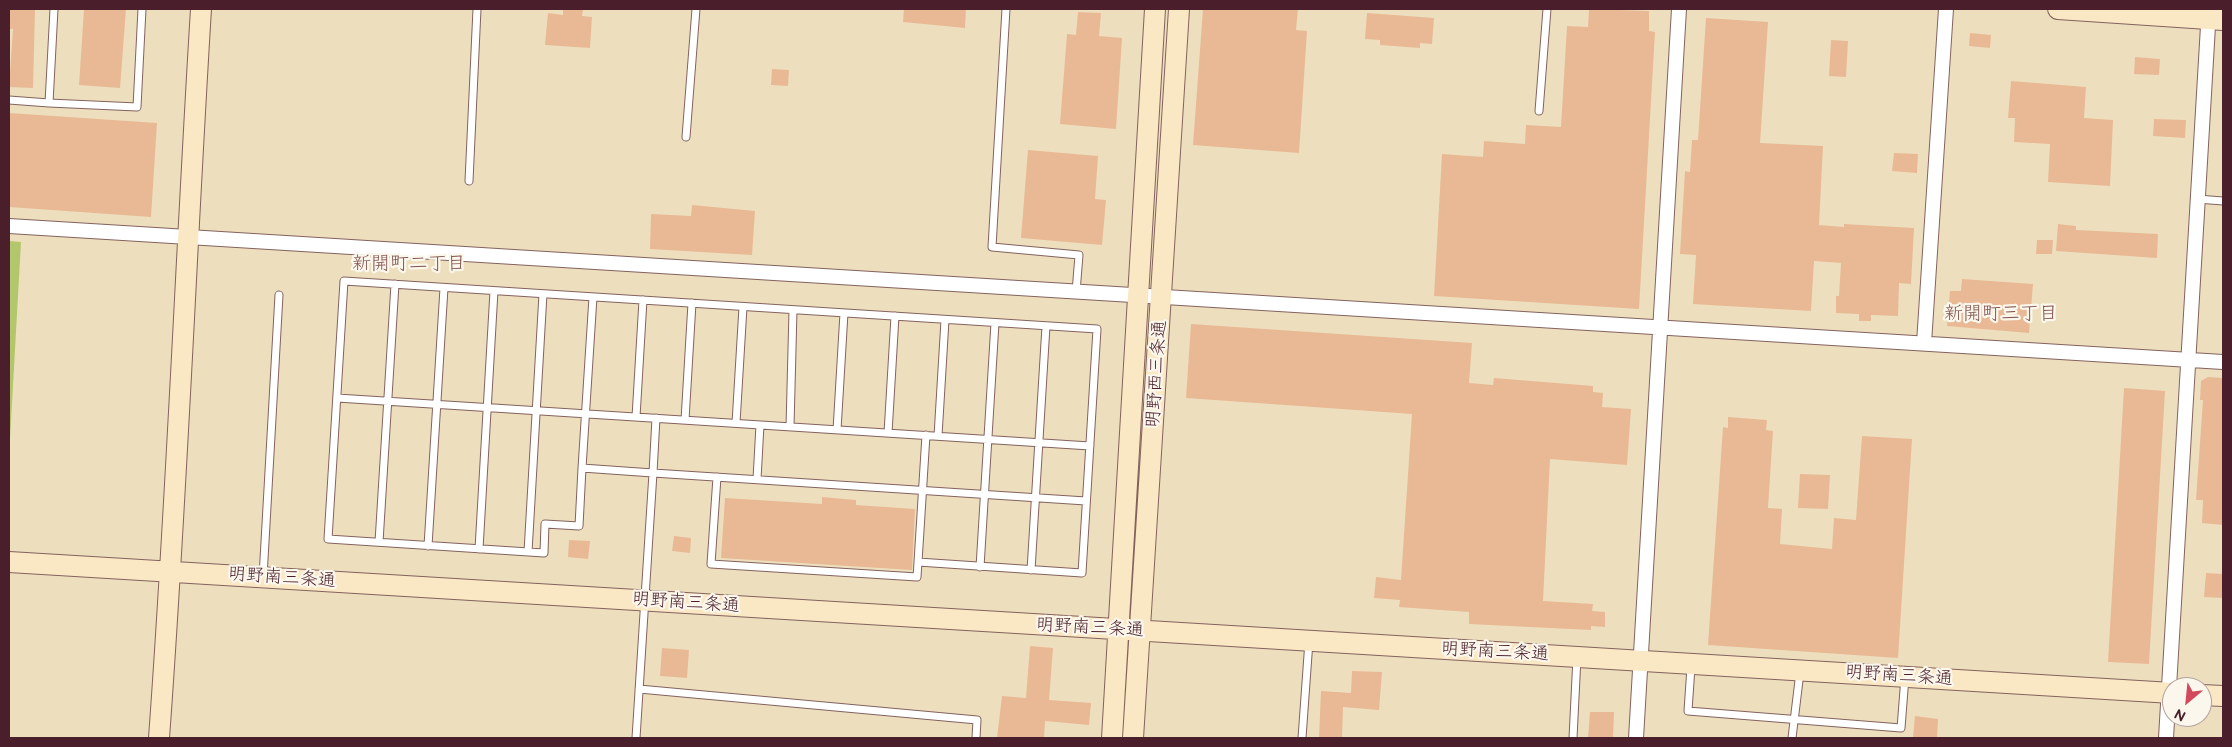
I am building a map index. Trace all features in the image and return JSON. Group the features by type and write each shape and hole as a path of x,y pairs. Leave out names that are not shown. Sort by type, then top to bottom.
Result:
{"street":[{"path":"160,738 171,572 187,236 201,9"},
{"name":"明野西三条通","path":"1112,738 1155,9"},
{"name":"明野西三条通","path":"1133,738 1179,9"},
{"path":"1636,738 1679,9"},
{"path":"1924,343 1946,9"},
{"path":"2058,9 2213,16 2197,199 2172,677"},
{"path":"9,226 2223,362"},
{"name":"明野南三条通","path":"9,562 2162,692"}],"lane":[{"path":"49,103 54,9"},
{"path":"9,100 137,107 142,9"},
{"path":"469,181 477,9"},
{"path":"686,137 696,9"},
{"path":"1006,9 992,247 1079,255 1076,292"},
{"path":"1539,111 1547,9"},
{"path":"2197,199 2223,201"},
{"path":"593,297 579,526 546,524 544,553 328,539 344,281 1097,329 1082,573 918,562"},
{"path":"379,542 395,284"},
{"path":"428,546 444,288"},
{"path":"479,549 494,291"},
{"path":"263,577 279,294"},
{"path":"528,552 543,294"},
{"path":"636,417 643,300"},
{"path":"685,420 692,303"},
{"path":"736,423 743,307"},
{"path":"790,426 792,310"},
{"path":"837,430 844,313"},
{"path":"888,433 895,316"},
{"path":"938,436 944,320"},
{"path":"980,567 995,323"},
{"path":"1031,570 1046,326"},
{"path":"337,398 1090,446"},
{"path":"636,738 656,418"},
{"path":"757,480 760,425"},
{"path":"717,477 711,564 917,578 926,435"},
{"path":"582,468 1086,500"},
{"path":"1302,738 1309,641"},
{"path":"1573,738 1577,657"},
{"path":"1691,664 1688,711 1901,728 1905,677"},
{"path":"1792,738 1800,670"},
{"path":"639,689 977,720 976,738"}],"green space":[{"path":"9,241 21,242 9,457"}],"building":[{"path":"9,9 35,9 33,88 9,87 13,29 9,29"},
{"path":"84,9 126,9 120,88 79,85"},
{"path":"563,9 583,10 582,16 592,17 590,48 545,45 548,13 563,15"},
{"path":"904,9 966,9 965,28 903,22"},
{"path":"1203,9 1298,9 1296,30 1307,31 1299,153 1193,145"},
{"path":"1589,9 1649,11 1649,31 1655,32 1639,309 1434,296 1442,154 1483,157 1484,141 1525,144 1526,125 1561,127 1567,26 1588,27"},
{"path":"1078,12 1101,13 1099,36 1122,38 1116,129 1060,124 1067,34 1076,35"},
{"path":"1367,13 1434,18 1432,44 1420,43 1420,48 1380,45 1380,40 1365,39"},
{"path":"1706,18 1768,22 1760,143 1823,146 1819,225 1844,227 1844,224 1914,228 1911,284 1899,283 1898,316 1871,315 1871,321 1859,321 1859,314 1836,313 1836,296 1839,296 1841,263 1814,261 1811,311 1693,304 1696,255 1680,254 1685,171 1690,172 1692,140 1698,140"},
{"path":"1970,33 1991,35 1990,48 1969,46"},
{"path":"1831,40 1848,41 1846,77 1829,76"},
{"path":"2135,57 2160,59 2159,75 2134,74"},
{"path":"772,69 789,70 788,86 771,85"},
{"path":"2011,81 2086,87 2084,118 2113,120 2110,186 2048,182 2050,144 2014,142 2015,118 2008,118"},
{"path":"9,113 157,123 151,217 9,207"},
{"path":"2154,119 2186,120 2185,138 2153,136"},
{"path":"1028,150 1098,156 1095,199 1106,200 1102,245 1021,238"},
{"path":"1894,153 1918,154 1917,173 1892,171"},
{"path":"692,205 755,211 752,255 650,249 651,214 691,216"},
{"path":"2058,224 2076,226 2076,230 2158,234 2157,258 2056,251"},
{"path":"2037,240 2053,240 2052,254 2036,254"},
{"path":"1962,279 2033,284 2029,333 1947,326 1950,291 1961,291"},
{"path":"1191,324 1472,343 1469,383 1493,385 1494,378 1593,386 1593,392 1603,393 1602,407 1631,409 1627,465 1550,459 1543,601 1593,604 1592,611 1605,612 1605,627 1591,626 1591,630 1469,624 1469,612 1399,607 1400,600 1374,598 1376,577 1401,580 1412,414 1186,398"},
{"path":"2208,377 2223,378 2223,525 2202,523 2203,500 2196,500 2203,400 2200,400 2201,381"},
{"path":"2124,388 2165,391 2149,664 2108,662"},
{"path":"1728,417 1767,420 1766,430 1773,431 1768,508 1782,509 1780,544 1832,549 1834,518 1856,520 1862,436 1912,439 1898,658 1708,645 1723,427 1728,428"},
{"path":"1800,474 1830,475 1828,509 1798,508"},
{"path":"822,497 856,500 856,505 915,509 912,570 721,558 725,498 822,504"},
{"path":"674,536 691,538 690,553 672,551"},
{"path":"569,540 590,541 588,559 568,557"},
{"path":"2206,573 2223,574 2223,598 2204,597"},
{"path":"1030,646 1053,648 1049,700 1091,703 1089,725 1045,721 1044,738 997,738 1002,696 1026,698"},
{"path":"662,648 689,650 687,678 660,676"},
{"path":"1352,671 1382,672 1379,710 1343,707 1342,738 1319,738 1321,691 1351,693"},
{"path":"1590,712 1614,712 1613,738 1588,738"},
{"path":"1915,716 1938,719 1937,738 1913,738"}],"district":[{"name":"新開町二丁目","path":"409,264"},
{"name":"新開町三丁目","path":"2001,314"}]}
